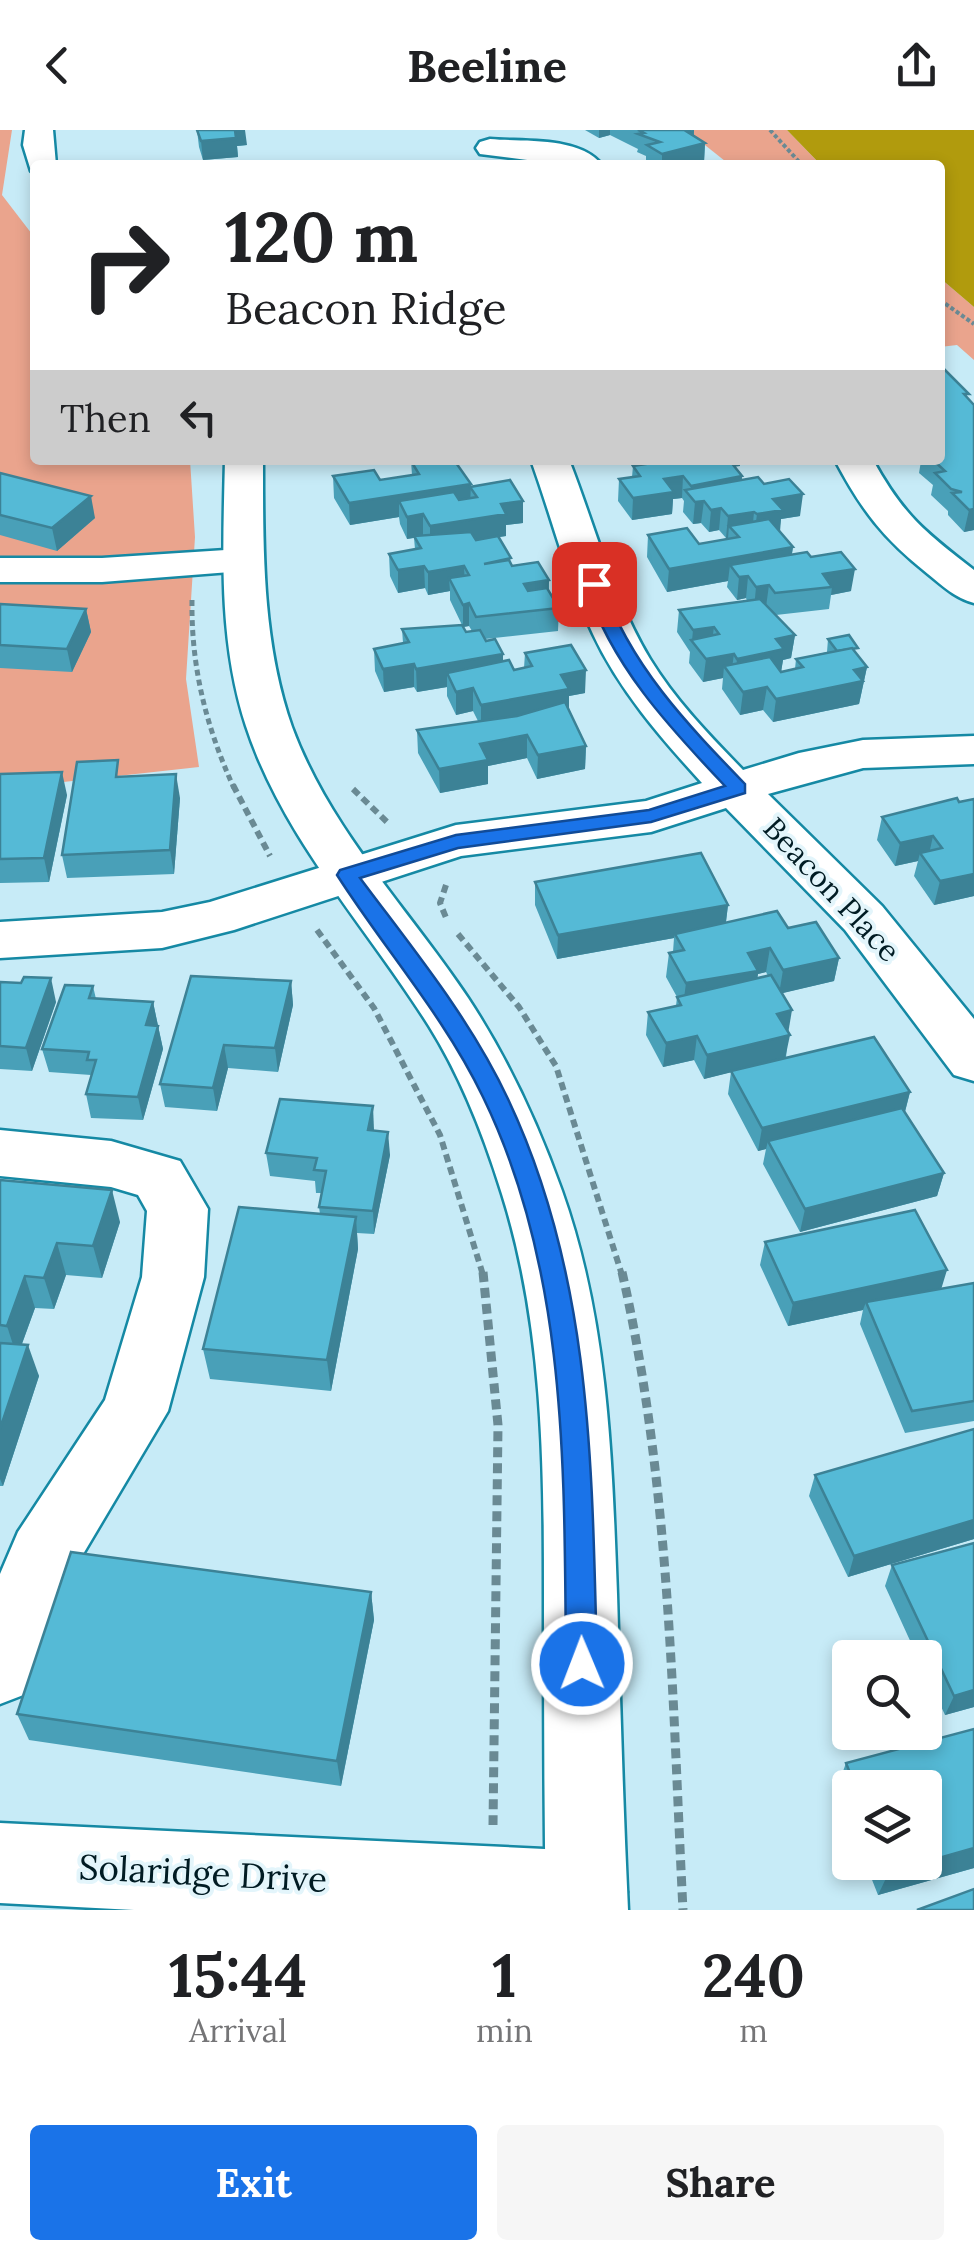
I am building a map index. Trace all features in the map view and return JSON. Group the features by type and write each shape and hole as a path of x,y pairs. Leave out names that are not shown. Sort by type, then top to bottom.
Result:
{"street":[{"path":"38,130 40,160"},
{"path":"490,148 569,155 578,160"},
{"path":"243,465 218,563 270,728 302,801 320,884 449,1012 496,1099 534,1196 565,1324 577,1436 586,1901"},
{"name":"Beacon Place","path":"552,465 577,528 602,611 629,661 670,717 888,946 974,1060"},
{"path":"857,465 878,505 902,534 974,590"},
{"path":"0,570 218,563"},
{"path":"0,940 162,930 216,918 320,884 433,867 456,841 651,816 816,763 864,754 974,750"},
{"path":"0,1154 112,1164 158,1178 178,1208 173,1277 135,1411 42,1555 0,1668"},
{"name":"Solaridge Drive","path":"0,1863 494,1888 586,1901"}],"path":[{"path":"770,130 797,160"},
{"path":"945,304 974,324"},
{"path":"218,563 193,664 205,714 244,812 320,884 374,1008 440,1135 483,1273 498,1426 494,1888"},
{"path":"346,774 354,789 433,867"}],"shaded area":[{"path":"0,130 12,130 2,195 30,231 30,465 190,465 195,537 186,679 199,767 0,789"},
{"path":"686,130 787,130 816,160 724,160"},
{"path":"787,130 974,130 974,307 945,282 945,160 816,160"},
{"path":"945,282 974,307 974,360 957,345 945,346"}],"building":[{"path":"197,130 235,130 236,138 201,141"},
{"path":"638,130 691,130 686,131 705,143 662,154 647,145 660,142 638,134 644,133"},
{"path":"945,370 969,394 964,394 974,405 974,509 969,510 952,493 962,492 951,489 935,473 945,471 938,465 945,465"},
{"path":"413,465 458,465 471,484 349,503 333,476 374,470 380,480 419,474"},
{"path":"733,465 742,476 691,486 683,476 664,479 674,492 633,498 619,479 640,476 633,466"},
{"path":"0,473 91,496 52,528 0,515"},
{"path":"758,477 764,484 789,479 803,494 773,499 783,510 728,516 721,508 711,510 704,501 695,502 685,490"},
{"path":"510,480 523,501 501,504 506,514 430,526 423,514 407,517 399,501 454,492 459,500 477,497 470,487"},
{"path":"769,519 793,547 669,569 648,535 687,528 699,544 739,537 729,526"},
{"path":"471,532 476,540 498,536 511,558 484,564 509,560 512,566 538,562 549,580 524,584 528,591 547,588 559,608 476,617 469,603 463,605 449,578 469,575 464,566 428,572 424,566 398,570 389,554 421,548 414,536"},
{"path":"807,552 811,557 841,552 855,569 823,574 832,587 775,593 769,585 756,587 748,576 739,577 730,565"},
{"path":"760,599 795,635 776,639 784,649 737,659 734,654 706,659 691,640 719,634 714,627 693,630 679,610"},
{"path":"0,604 86,609 67,649 0,645"},
{"path":"462,625 466,632 480,630 486,641 495,639 503,654 416,669 414,664 383,669 374,649 409,642 402,629"},
{"path":"849,635 858,648 837,651 828,639"},
{"path":"571,645 586,670 561,675 569,689 481,705 473,688 456,692 447,673 509,660 514,670 532,666 525,653"},
{"path":"852,648 867,667 854,670 863,681 776,699 767,687 743,692 724,666 770,657 781,672 803,667 796,659"},
{"path":"565,702 586,746 538,755 527,735 480,744 488,760 439,769 417,730 517,716"},
{"path":"118,760 116,777 176,774 170,850 62,855 77,762"},
{"path":"62,772 44,858 0,859 0,774"},
{"path":"957,798 959,802 974,799 974,874 940,881 920,853 942,848 933,836 900,843 882,817"},
{"path":"701,853 728,905 558,935 535,882"},
{"path":"777,911 788,928 816,922 839,958 783,970 770,948 748,953 758,971 686,983 669,953 684,950 675,934"},
{"path":"771,975 792,1010 777,1014 790,1035 707,1055 697,1036 666,1043 648,1012 681,1005 677,997"},
{"path":"191,976 291,981 275,1048 224,1045 213,1088 160,1084"},
{"path":"24,977 51,978 26,1048 0,1046 0,982 21,983"},
{"path":"65,985 93,986 89,998 153,1002 146,1025 158,1026 138,1097 86,1094 96,1060 87,1060 89,1052 42,1049"},
{"path":"874,1037 910,1092 762,1128 731,1071"},
{"path":"280,1099 373,1106 368,1130 388,1132 373,1211 319,1207 326,1171 314,1170 317,1158 266,1153"},
{"path":"902,1108 944,1173 805,1209 768,1141"},
{"path":"0,1180 112,1190 93,1246 57,1243 44,1278 25,1276 7,1326 0,1325"},
{"path":"239,1207 356,1217 327,1360 203,1349"},
{"path":"915,1210 947,1270 793,1303 765,1242"},
{"path":"974,1283 974,1401 912,1411 866,1302"},
{"path":"0,1343 28,1345 0,1429"},
{"path":"974,1429 974,1520 854,1556 815,1475"},
{"path":"974,1543 974,1690 954,1696 942,1671 942,1640 927,1640 892,1565"},
{"path":"71,1552 371,1592 337,1761 17,1714"},
{"path":"974,1729 974,1848 942,1857 942,1770 849,1770 846,1763 895,1750 942,1750 942,1738"},
{"path":"974,1889 974,1910 917,1910"}],"route":[{"path":"582,1664 577,1436 565,1324 534,1196 496,1099 449,1012 347,875 456,841 651,816 738,788 670,717 629,661 602,611 594,584"}]}
